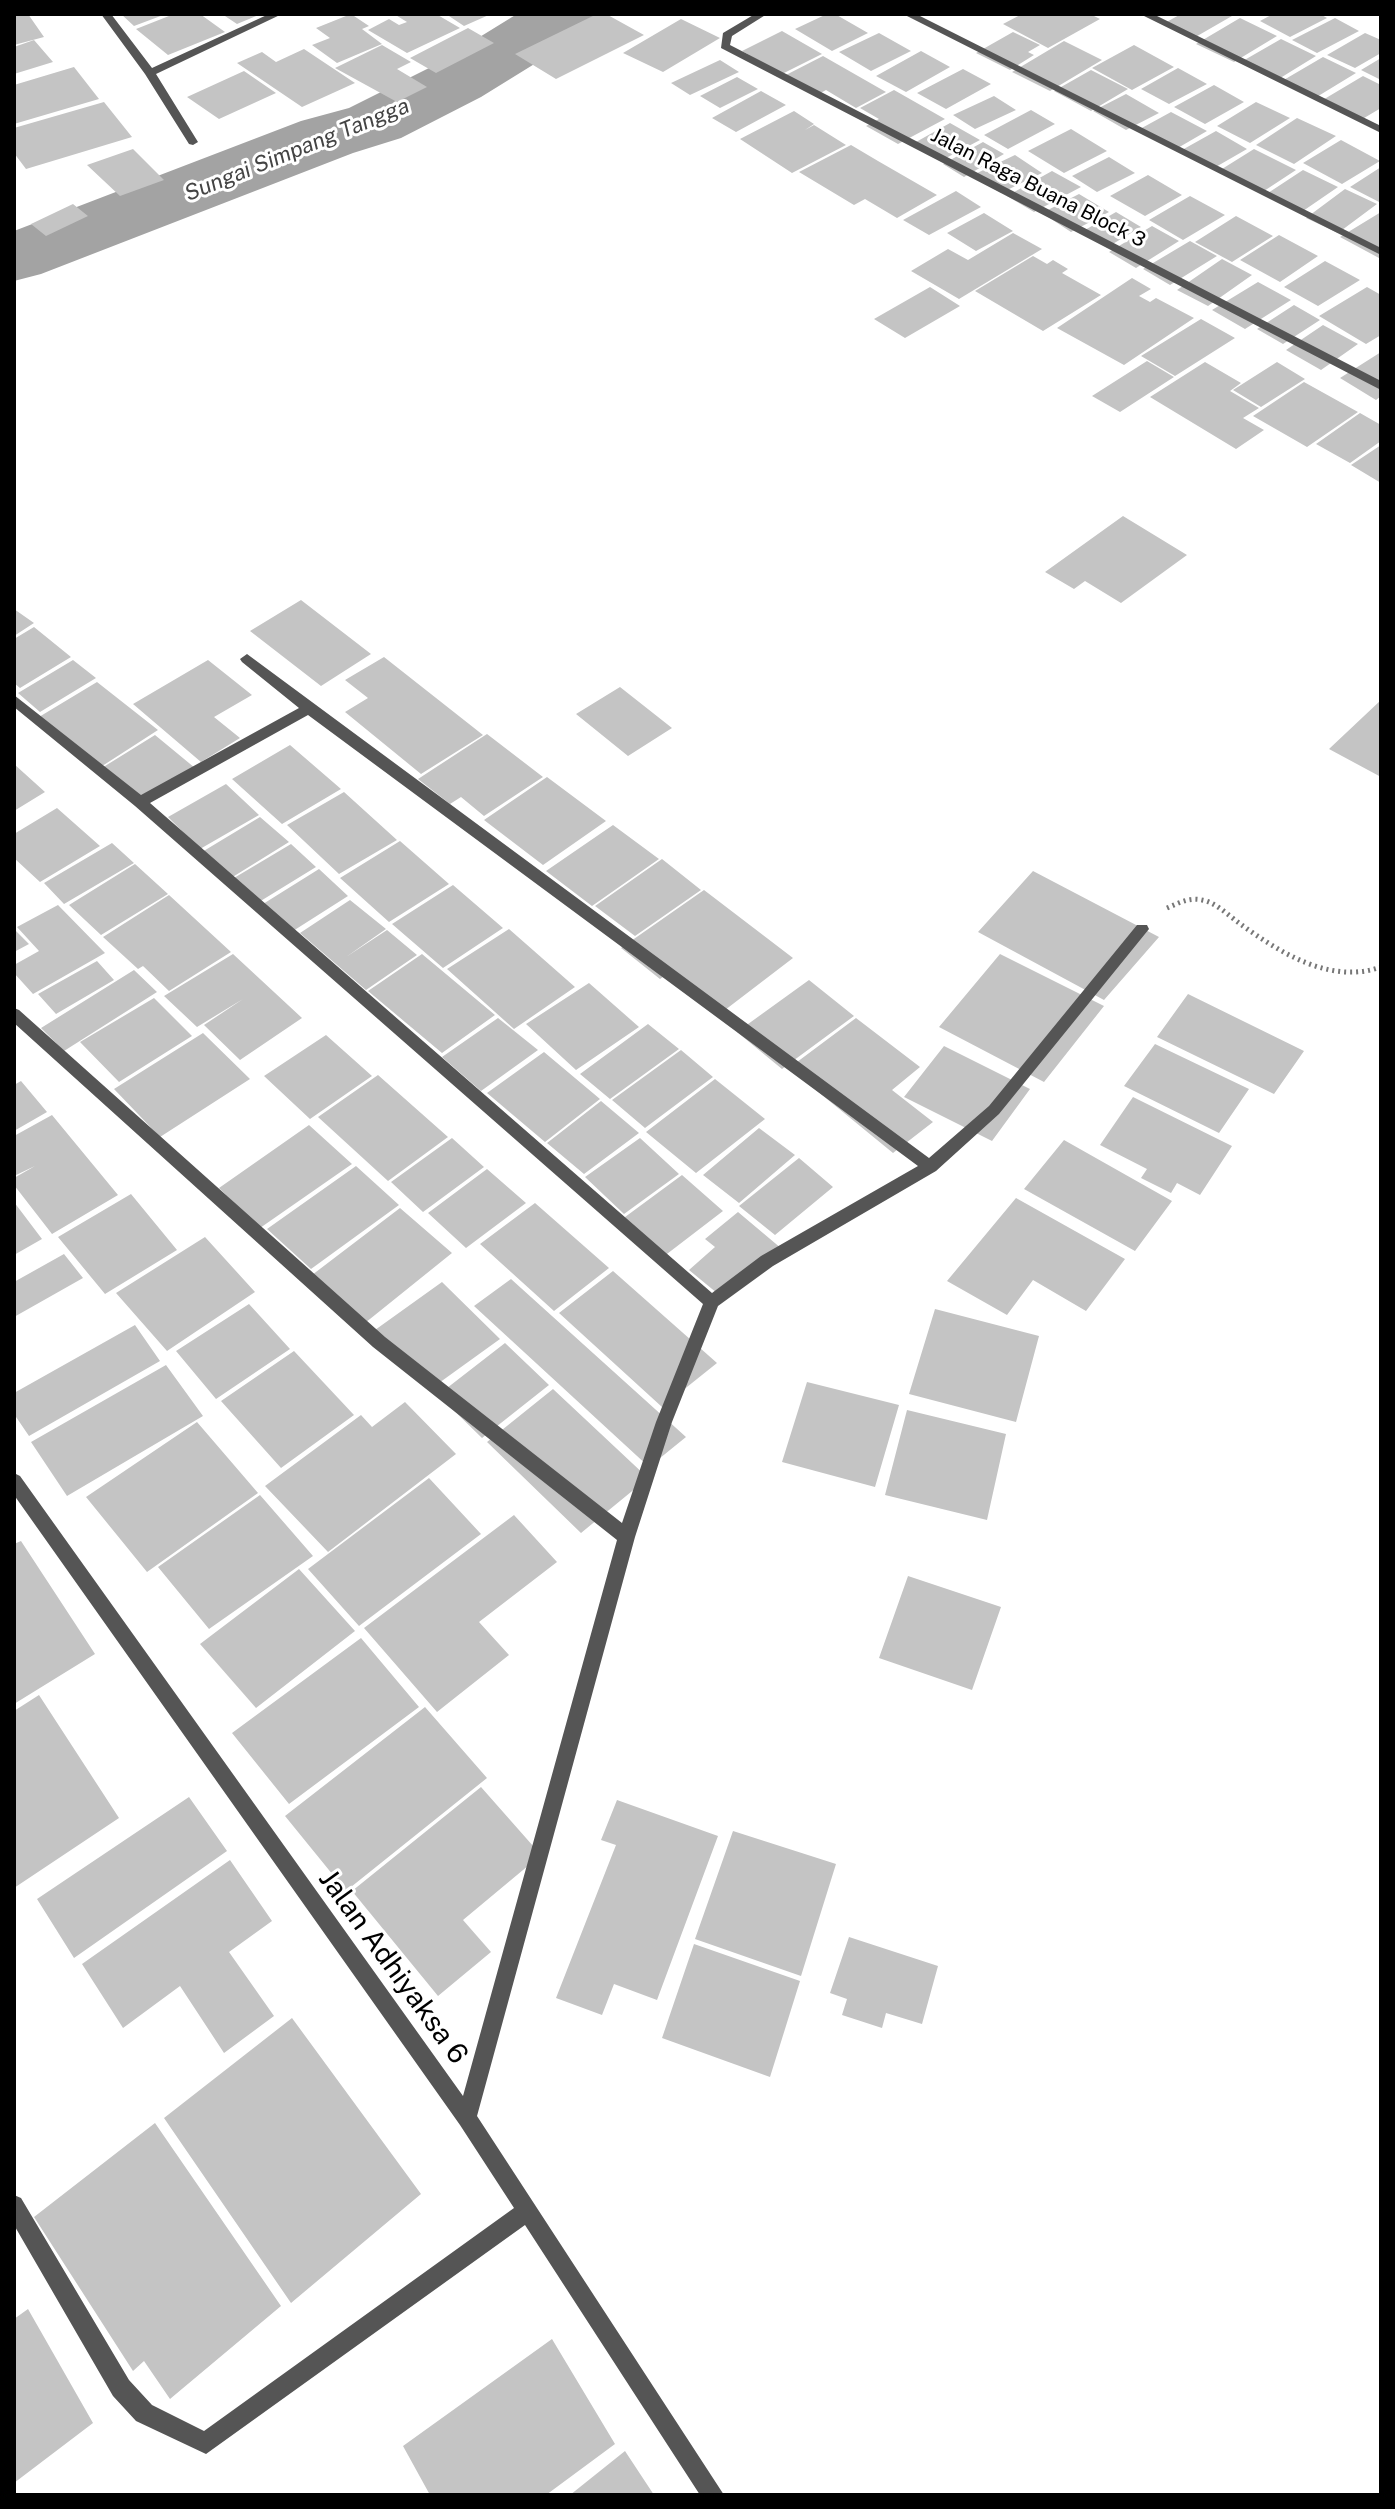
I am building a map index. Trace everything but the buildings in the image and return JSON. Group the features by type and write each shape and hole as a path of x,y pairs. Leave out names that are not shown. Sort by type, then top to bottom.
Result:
{"street":[{"path":"106,14 150,73 193,142"},
{"path":"150,73 277,14"},
{"name":"Jalan Raga Buana Block 3","path":"762,14 727,35 725,46 1381,386"},
{"path":"908,14 1381,252"},
{"path":"1145,14 1381,130"},
{"path":"247,659 309,709 930,1167"},
{"path":"14,700 140,802 712,1302"},
{"path":"140,802 309,709"},
{"path":"467,2118 626,1537 664,1422 712,1302 767,1261 930,1167 994,1110 1142,929"},
{"path":"14,1014 379,1342 626,1537"},
{"name":"Jalan Adhiyaksa 6","path":"14,1481 467,2118 713,2495"},
{"path":"14,2205 121,2388 144,2413 206,2443 526,2211"}],"path":[{"path":"1142,929 1169,906 1189,899 1205,900 1289,956 1333,969 1369,973 1381,967"}],"waterway":[{"name":"Sungai Simpang Tangga","path":"14,258 327,137 375,123 456,82 566,14"}]}
